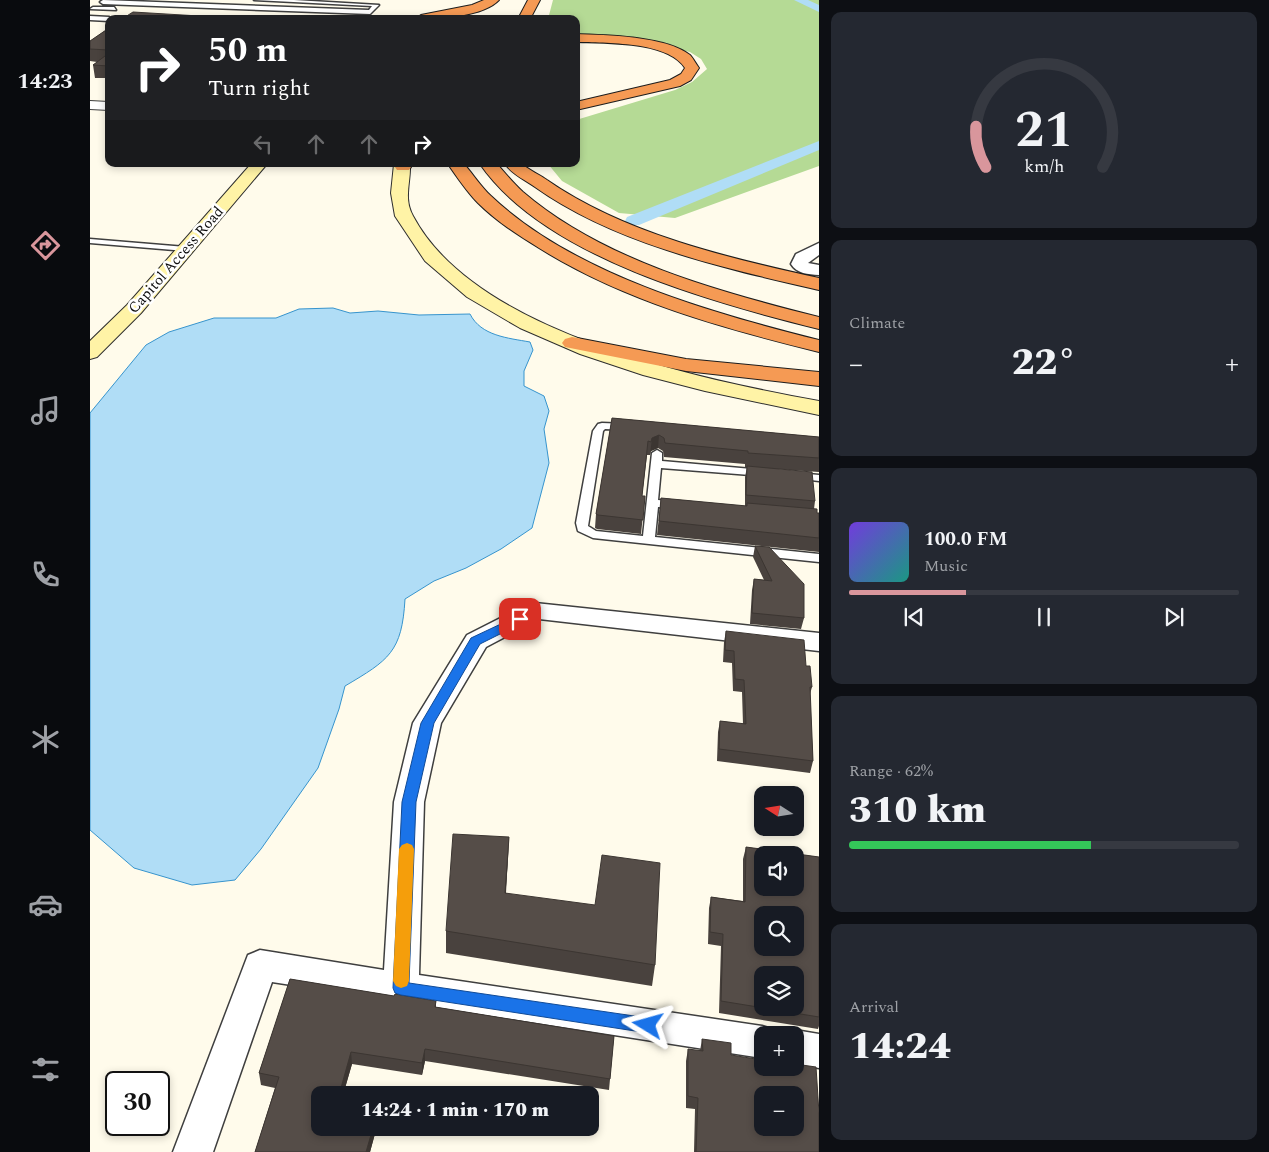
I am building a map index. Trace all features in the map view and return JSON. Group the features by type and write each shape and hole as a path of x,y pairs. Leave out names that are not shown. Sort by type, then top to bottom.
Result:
{"highway":[{"path":"441,15 475,8 493,0"},
{"path":"527,15 534,0"},
{"path":"580,39 642,46 672,55 682,64 682,71 678,76 660,84 631,89 590,90"},
{"path":"580,39 618,40 657,47 682,56 689,61 692,68 686,77 670,84 580,105"},
{"path":"458,167 473,188 502,216 527,234 583,265 625,285 669,302 734,323 819,346"},
{"path":"490,167 508,188 534,209 600,249 640,267 705,291 819,323"},
{"path":"516,167 525,175 530,171 563,199 628,230 739,266 819,284"},
{"path":"628,230 630,234 819,307"},
{"path":"572,343 686,366 819,379"}],"main road":[{"name":"Capitol Access Road","path":"90,352 134,309 256,167"},
{"path":"403,167 399,191 404,215 418,239 439,264 466,287 494,306 572,343 627,363 679,379 757,397 819,408"},
{"name":"Capitol Access Road","path":"158,253 176,233"},
{"name":"Capitol Access Road","path":"90,333 120,296"}],"street":[{"path":"90,101 105,102"},
{"path":"90,104 105,106"},
{"path":"819,248 802,258 798,264 819,270"},
{"path":"401,988 409,802 428,723 476,641 534,612 819,642"},
{"path":"193,1152 260,965 754,1041"},
{"path":"804,1048 819,1051"}],"lane":[{"path":"92,10 105,1 370,12 376,5 256,0"},
{"path":"246,15 263,0"},
{"path":"92,10 122,10"},
{"path":"90,18 105,19"},
{"path":"90,241 158,253 186,249"},
{"path":"640,428 612,425 602,426 598,431 582,523 582,528 585,531 593,534 819,558"},
{"path":"648,540 657,453 771,474"},
{"path":"790,476 819,478"},
{"path":"652,507 692,507"}],"green space":[{"path":"553,0 819,0 819,166 675,218 619,213 562,181 550,167 580,167 580,119 675,90 692,82 707,69 701,59 690,52 624,37 580,34 580,15 549,15"}],"water":[{"path":"333,308 350,313 378,311 419,315 470,314 481,327 496,335 530,342 533,350 524,371 524,386 544,396 549,411 544,429 549,463 532,528 501,549 466,568 434,581 405,599 401,631 390,653 373,669 345,686 318,768 261,849 235,880 192,885 134,868 90,830 90,413 146,345 169,332 214,318 276,318 299,309"}],"building":[{"path":"133,12 182,15 128,15"},
{"path":"105,31 105,50 90,49 90,41"},
{"path":"105,56 105,66 93,65"},
{"path":"612,418 819,437 819,458 748,453 748,451 665,443 664,438 659,435 652,438 651,442 648,441 642,496 645,496 643,520 598,515 596,514"},
{"path":"747,466 812,472 815,501 746,495"},
{"path":"661,498 747,506 747,503 817,509 817,513 819,513 819,538 659,521"},
{"path":"755,546 769,547 804,584 804,618 752,613 754,579 772,581"},
{"path":"726,631 804,640 806,666 810,666 812,687 810,687 813,761 719,749 720,721 746,724 744,680 735,679 734,651 725,650"},
{"path":"453,834 509,837 505,893 595,905 602,855 660,863 655,965 446,931"},
{"path":"746,847 754,848 754,896 804,896 804,855 819,857 819,1017 804,1015 804,966 754,966 754,1007 721,1001 723,934 710,932 711,897 745,902"},
{"path":"290,979 436,1001 435,1007 614,1036 610,1079 425,1049 422,1063 351,1052 342,1086 311,1086 311,1136 371,1136 366,1152 255,1152 279,1077 259,1073"},
{"path":"702,1039 731,1043 731,1055 754,1059 754,1076 804,1076 804,1065 816,1067 819,1152 696,1152 698,1098 688,1096 688,1049 703,1051"}],"waterway":[{"path":"799,0 819,9"},
{"path":"633,221 819,145"}],"slow traffic":[{"path":"401,981 407,849"}],"route":[{"path":"520,619 476,641 428,723 409,802 401,988 648,1025"}]}
